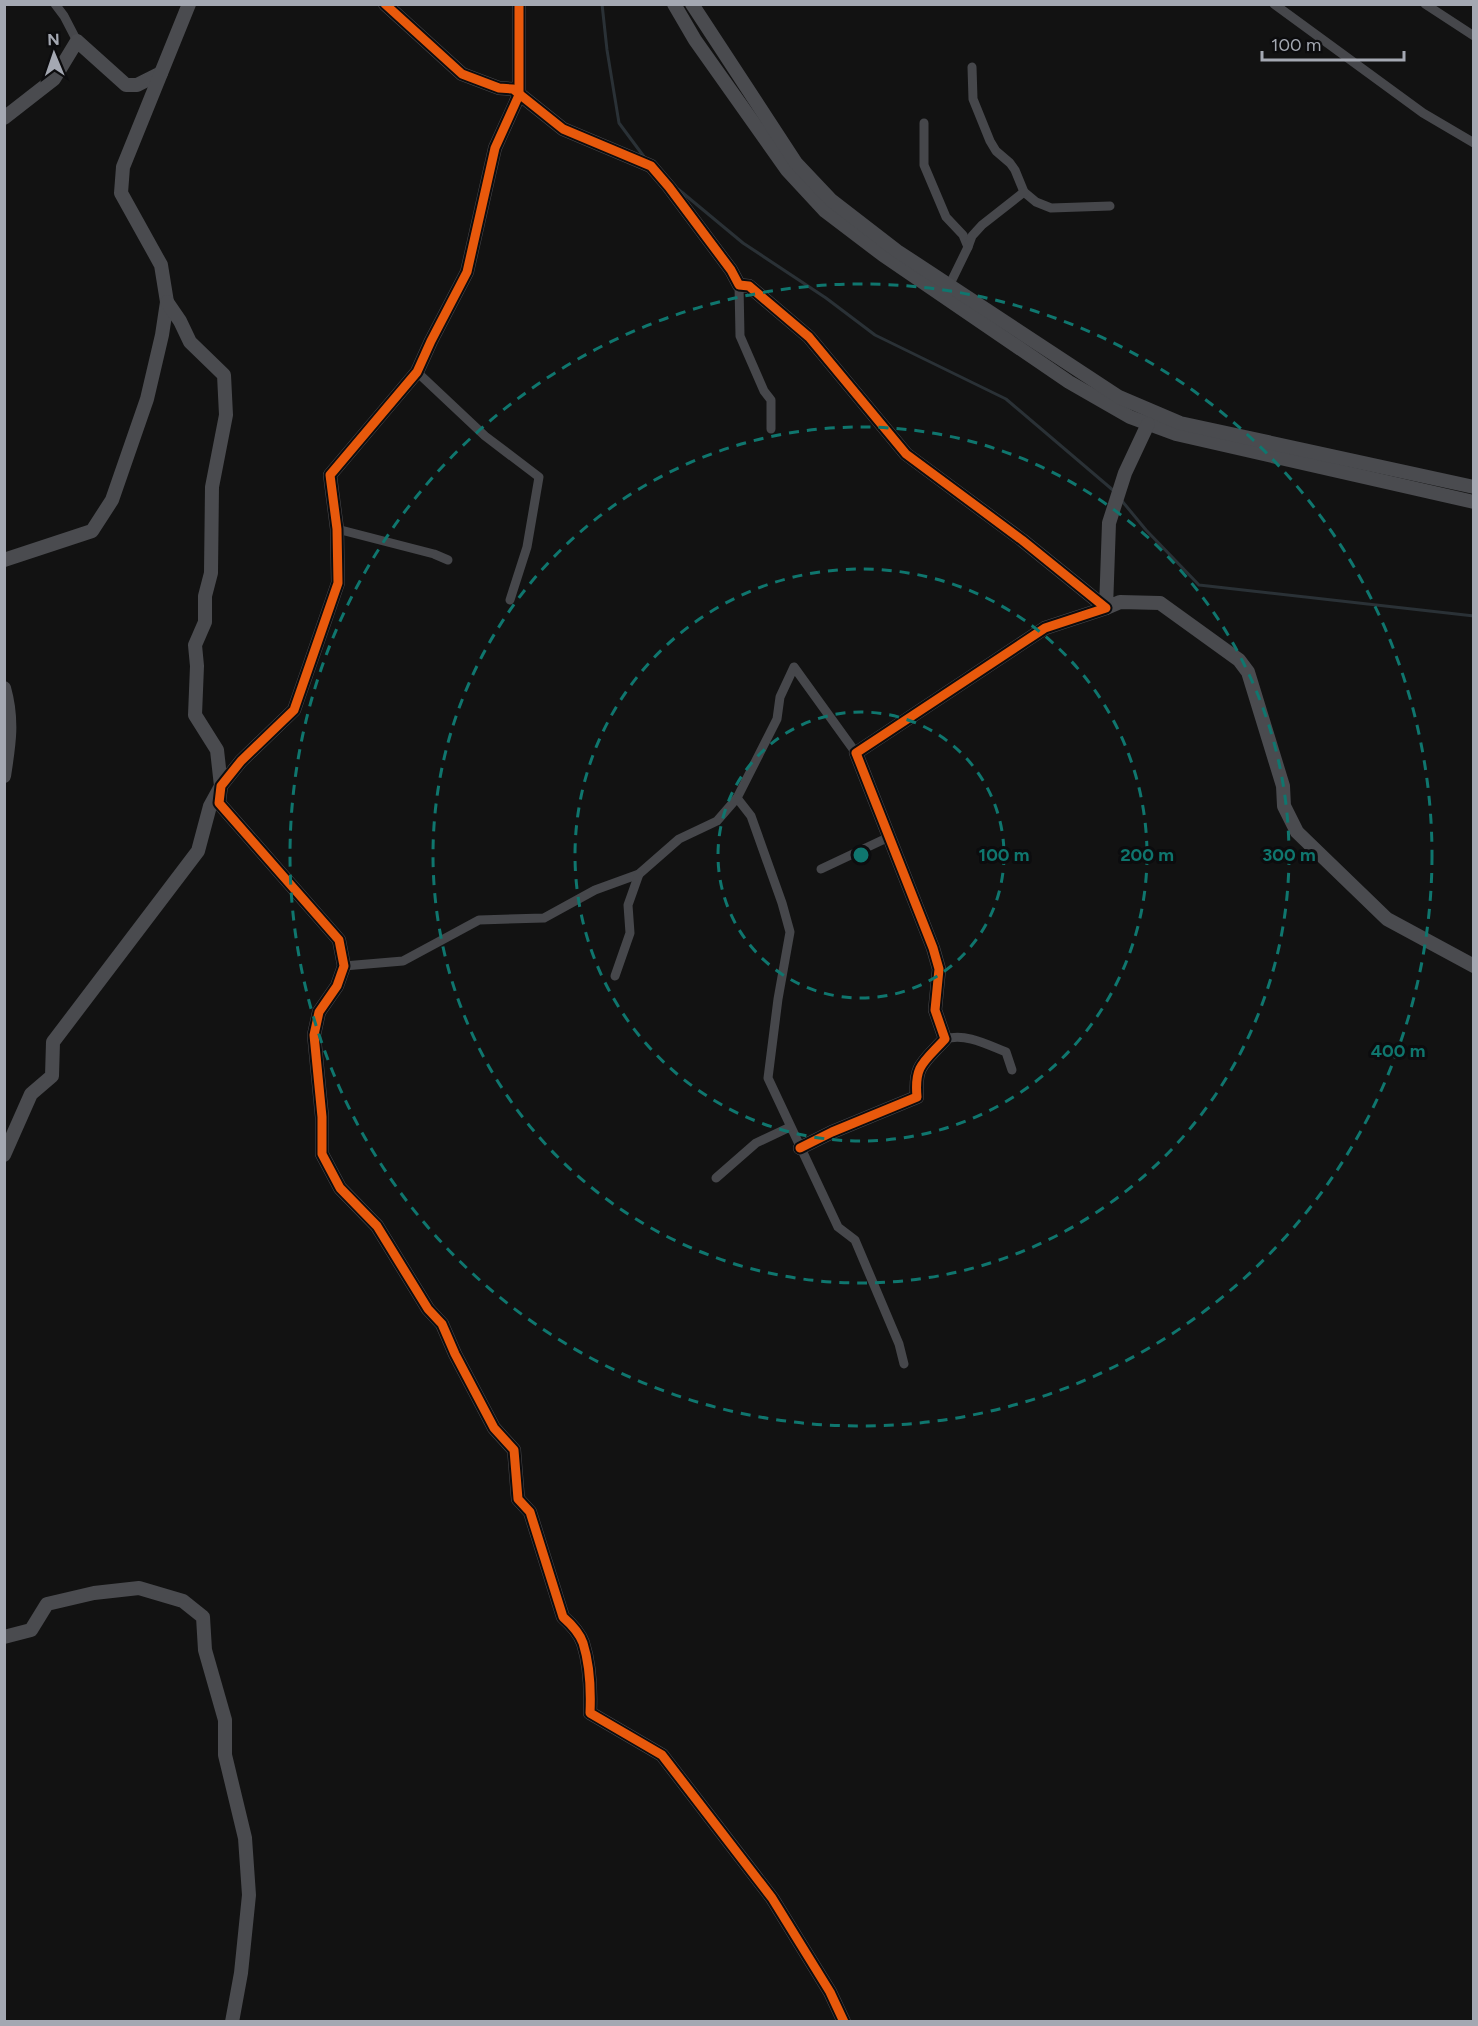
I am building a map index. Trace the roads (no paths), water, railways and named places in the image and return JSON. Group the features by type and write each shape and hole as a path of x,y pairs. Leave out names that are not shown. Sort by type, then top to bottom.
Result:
{"street":[{"path":"55,4 77,41 126,85 136,85 161,73"},
{"path":"4,560 92,531 112,500 147,399 167,302 161,265 120,193 123,167 189,4"},
{"path":"385,4 462,74 499,88 513,89 563,129 651,166 731,270 739,285 740,336 764,390 771,400 771,429"},
{"path":"4,1155 31,1094 52,1076 53,1042 198,851 210,806 221,786 241,761 294,710 338,583 337,529 330,475 417,372 467,272 495,148 519,95 519,4"},
{"path":"674,4 695,40 787,170 825,211 883,255 1069,382 1130,417 1176,434 1473,502"},
{"path":"692,4 796,163 831,200 897,251 1119,397 1180,423 1473,487"},
{"path":"1274,4 1423,113 1473,143"},
{"path":"1425,4 1473,36"},
{"path":"4,118 54,79 77,41"},
{"path":"972,67 973,99 990,141 996,151 1015,170 1024,192 1036,202 1051,208 1110,206"},
{"path":"924,123 924,165 946,217 963,235 969,247"},
{"path":"949,286 969,247 972,236 982,225 1024,192"},
{"path":"739,285 748,286 809,337 906,454 1022,540 1106,608"},
{"path":"167,302 190,342 224,375 226,415 212,487 211,573 205,596 205,622 195,645 197,666 195,715 218,750 221,786 219,803 339,940 344,966 337,987 319,1012 314,1035 322,1117 322,1154 340,1188 377,1226 428,1309 442,1324 494,1428 514,1450 518,1499 530,1512 563,1617 575,1629 583,1642 590,1681 590,1713 662,1755 772,1898 830,1992 844,2022"},
{"path":"417,372 485,436 539,477 526,547 510,600"},
{"path":"1106,608 1109,523 1125,473 1148,424"},
{"path":"337,529 434,554 448,560"},
{"path":"856,753 1045,628 1120,602 1160,603 1239,660 1248,672 1283,786 1284,806 1297,832 1387,919 1473,966"},
{"path":"344,966 403,961 479,920 544,918 594,890 639,874 679,839 717,821 737,798 777,719 780,697 794,667 856,753 933,948 939,969 935,1010 945,1039"},
{"path":"4,688 11,710 9,748 4,776"},
{"path":"737,798 751,816 790,932 778,999 768,1078 838,1227 855,1240 899,1344 904,1364"},
{"path":"821,869 889,837"},
{"path":"615,976 630,933 628,905 639,874"},
{"path":"800,1148 832,1132 917,1097 915,1080 918,1068 945,1039 957,1036 982,1042 1006,1052 1012,1070"},
{"path":"716,1178 756,1143 790,1127"},
{"path":"4,1637 31,1630 47,1604 94,1593 140,1588 183,1601 203,1617 205,1650 225,1720 225,1755 245,1838 249,1895 241,1973 232,2022"}],"waterway":[{"path":"602,4 619,123 645,158"},
{"path":"678,189 743,243 826,298 875,335 1006,399 1114,491"},
{"path":"1122,501 1146,530 1199,585 1474,616"}]}
